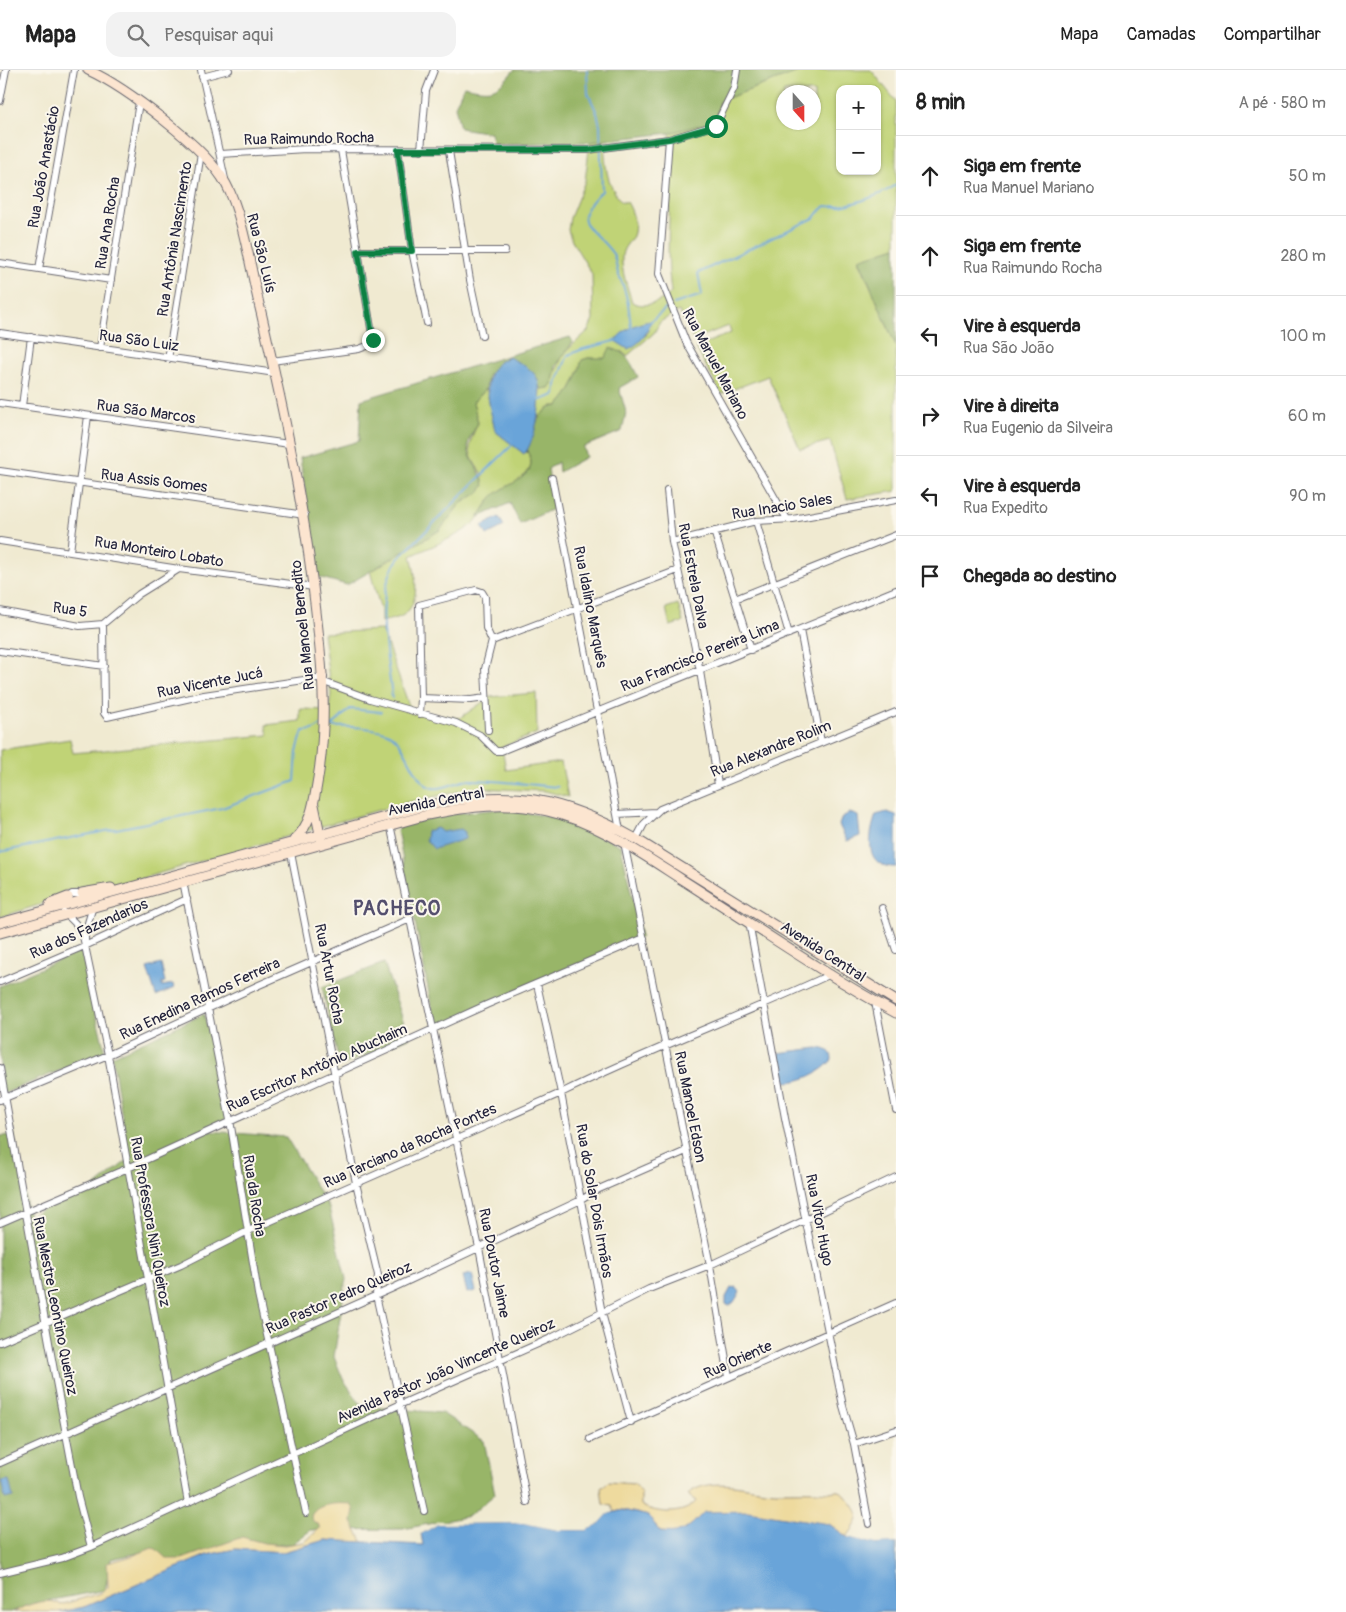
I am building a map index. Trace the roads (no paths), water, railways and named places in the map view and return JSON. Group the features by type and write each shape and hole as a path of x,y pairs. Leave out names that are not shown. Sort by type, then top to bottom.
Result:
{"main road":[{"path":"88,70 120,88 139,102 201,153 226,183"},
{"name":"Rua São Luís","path":"226,183 239,222 275,373 289,444"},
{"name":"Rua Manoel Benedito","path":"289,444 305,515 324,679 324,737 314,805 306,826 291,842"},
{"name":"Avenida Central","path":"0,933 67,913 88,899 331,830 439,803 494,796 535,799 560,804 592,815 636,838 895,999"},
{"name":"Rua Manoel Benedito","path":"314,805 322,844"},
{"name":"Avenida Central","path":"88,899 105,903 427,815 480,805 514,806 547,811 579,820 624,842 830,974 896,1013"},
{"path":"317,816 322,826 331,830"},
{"path":"30,915 68,897"},
{"path":"90,916 105,903"},
{"name":"Avenida Central","path":"0,923 30,915 67,913"}],"street":[{"path":"0,101 6,70"},
{"name":"Rua João Anastácio","path":"39,269 74,70"},
{"path":"202,74 229,70"},
{"path":"421,150 426,90 434,70"},
{"path":"669,139 716,126 734,88 737,70"},
{"name":"Rua São Luís","path":"202,74 226,183"},
{"name":"Rua Ana Rocha","path":"100,348 139,102"},
{"name":"Rua Raimundo Rocha","path":"220,154 277,150 588,150 669,139"},
{"name":"Rua Manuel Mariano","path":"669,139 659,274 686,342 787,519"},
{"path":"272,361 359,349 373,340 342,150"},
{"path":"398,150 412,251 427,323"},
{"path":"449,151 465,251 482,336"},
{"name":"Rua Antônia Nascimento","path":"168,359 201,153"},
{"path":"358,251 505,250"},
{"path":"0,263 111,280"},
{"name":"Rua São Luiz","path":"0,333 168,359 275,373"},
{"path":"22,406 31,337"},
{"name":"Rua São Marcos","path":"0,403 289,444"},
{"path":"70,551 88,416"},
{"name":"Rua Assis Gomes","path":"0,472 305,515"},
{"name":"Rua Idalino Marquês","path":"552,478 620,830"},
{"name":"Rua Estrela Dalva","path":"667,490 672,542 700,670 718,785"},
{"name":"Rua Inacio Sales","path":"672,542 756,521 787,519 896,500"},
{"path":"756,521 789,634"},
{"path":"714,531 751,650"},
{"path":"735,599 896,535"},
{"name":"Rua Monteiro Lobato","path":"0,541 178,570 314,587"},
{"name":"Rua 5","path":"0,611 80,626 103,624 139,594 178,570"},
{"path":"492,641 678,570"},
{"path":"324,679 420,714 419,605 476,590 482,592 485,597 486,628 492,641 485,669 488,730"},
{"name":"Rua Francisco Pereira Lima","path":"420,714 456,723 480,735 496,751 514,746 896,590"},
{"path":"0,651 104,666 103,624"},
{"path":"800,630 821,742"},
{"name":"Rua Vicente Jucá","path":"104,666 104,713 107,717 204,695 324,679"},
{"path":"421,698 471,700 486,698"},
{"name":"Rua Alexandre Rolim","path":"617,814 656,812 896,712"},
{"name":"Rua Alexandre Rolim","path":"636,838 644,824 656,812"},
{"name":"Rua Doutor Jaime","path":"390,824 479,1248 527,1502"},
{"name":"Rua Manoel Edson","path":"624,842 710,1265 729,1377"},
{"name":"Rua Artur Rocha","path":"291,853 336,1073 356,1183 378,1275 376,1295 399,1406 424,1511"},
{"name":"Rua da Rocha","path":"183,881 230,1120 246,1232 306,1513"},
{"path":"68,897 88,899 90,916 85,946 82,933 67,913 68,897"},
{"name":"Rua dos Fazendarios","path":"0,982 85,946 187,899"},
{"path":"882,908 896,950"},
{"path":"67,913 80,922 90,916"},
{"name":"Rua Enedina Ramos Ferreira","path":"3,1099 410,919"},
{"name":"Rua Vitor Hugo","path":"749,921 785,1118 843,1406 854,1444 868,1524"},
{"name":"Rua Escritor Antônio Abuchaim","path":"0,1223 128,1168 486,1004 644,938"},
{"name":"Rua Professora Nini Queiroz","path":"85,946 108,1054 146,1278 188,1503"},
{"name":"Rua Tarciano da Rocha Pontes","path":"0,1342 146,1278 181,1265 246,1232 561,1093 665,1044 765,1005 830,974"},
{"name":"Rua do Solar Dois Irmãos","path":"537,984 561,1093 602,1313 630,1422"},
{"path":"875,1002 896,1110"},
{"name":"Rua Mestre Leontino Queiroz","path":"0,1068 3,1099 66,1434 91,1547"},
{"name":"Rua Pastor Pedro Queiroz","path":"0,1463 376,1295 580,1200 599,1189 686,1151"},
{"name":"Avenida Pastor João Vincente Queiroz","path":"0,1573 62,1558 91,1547 292,1454 549,1339 649,1289 710,1265 896,1177"},
{"name":"Rua Oriente","path":"590,1439 896,1303"},
{"path":"854,1444 896,1430"}],"water":[{"path":"651,321 643,338 633,347 628,349 615,341 631,327"},
{"path":"509,357 532,371 539,385 538,418 532,439 524,454 495,431 489,399 489,379 492,370"},
{"path":"499,517 504,526 487,535 482,526"},
{"path":"887,812 896,815 896,867 886,866 878,862 871,850 871,833 876,815"},
{"path":"850,813 858,816 860,836 847,841 839,825 842,817"},
{"path":"437,828 442,832 461,829 465,832 465,839 434,849 426,840 427,831"},
{"path":"161,964 165,982 162,983 162,986 173,984 174,988 156,996 147,968"},
{"path":"817,1048 828,1051 831,1054 832,1060 810,1076 785,1082 778,1053"},
{"path":"472,1274 476,1291 467,1293 463,1276"},
{"path":"736,1287 740,1292 729,1306 726,1304 726,1297 731,1288"},
{"path":"9,1480 13,1497 5,1499 1,1481"},
{"path":"623,1510 649,1516 660,1532 685,1530 704,1512 748,1511 829,1524 847,1537 876,1544 896,1543 896,1612 60,1612 84,1607 207,1555 235,1549 283,1552 325,1540 423,1545 421,1534 438,1524 524,1523 558,1530 587,1530 597,1526 608,1514"}],"waterway":[{"path":"587,70 588,93 600,125 602,191 591,202 584,219 614,256 624,287 631,328"},
{"path":"674,304 702,295 698,273 814,218 825,206 852,204 896,185"},
{"path":"650,322 669,306"},
{"path":"538,401 555,395 556,385 568,355 618,340"},
{"path":"392,698 384,627 386,590 390,574 398,559 512,445"},
{"path":"331,727 350,709 381,712"},
{"path":"0,852 222,808 295,781 297,751 303,731 313,730 320,726"},
{"path":"331,727 353,727 386,732 397,740 421,780 433,788 442,788 470,780 558,787"}],"district":[{"name":"PACHECO","path":"397,908"}]}
